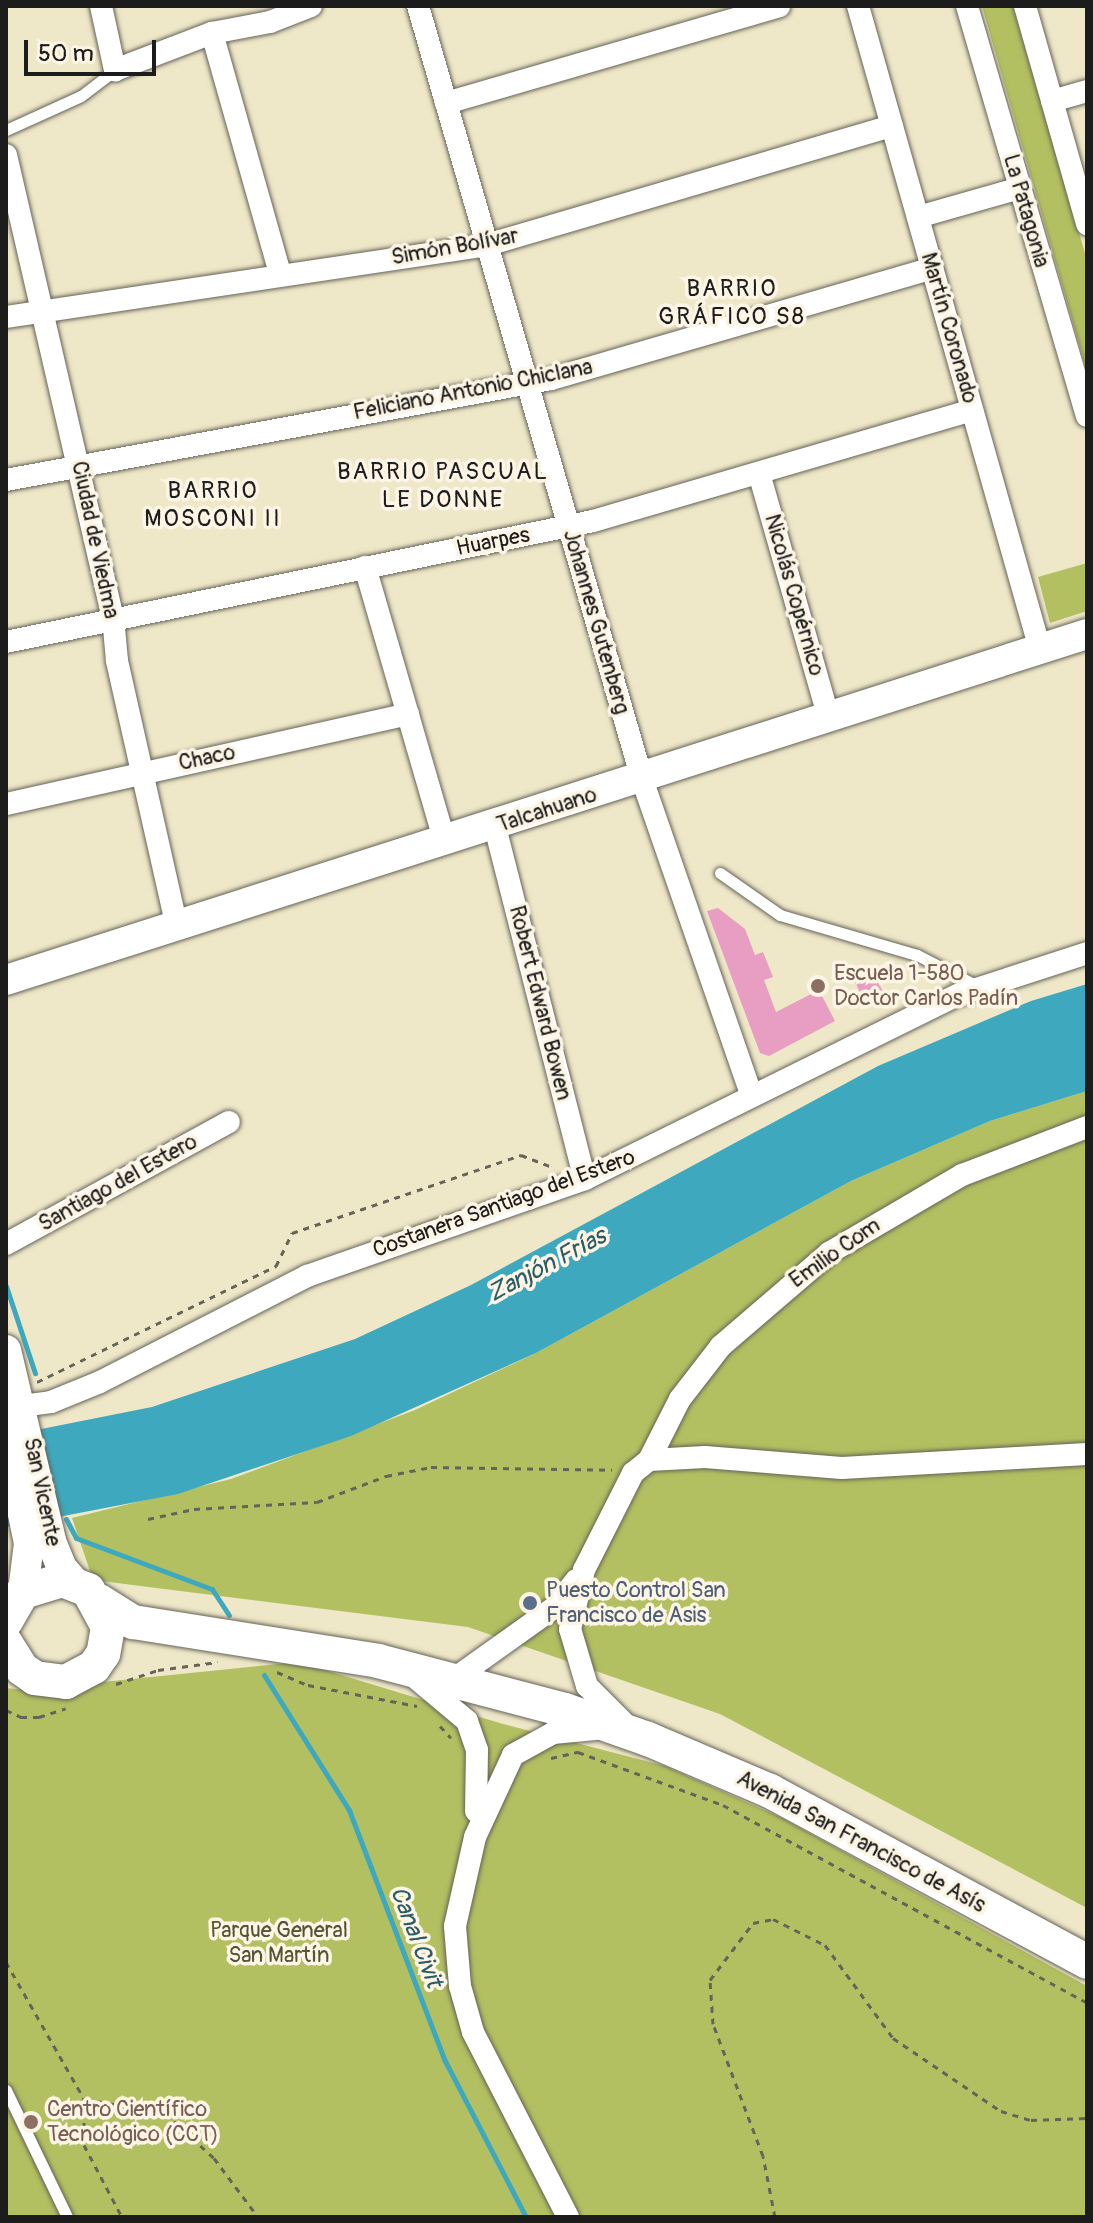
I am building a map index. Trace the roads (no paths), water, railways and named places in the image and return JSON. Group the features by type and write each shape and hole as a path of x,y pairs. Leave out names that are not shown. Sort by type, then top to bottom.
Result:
{"main road":[{"path":"12,1606 48,1580 87,1592 108,1627 106,1670"},
{"name":"Avenida San Francisco de Asís","path":"87,1592 133,1622 220,1647"},
{"name":"Avenida San Francisco de Asís","path":"6,1643 22,1669 50,1682 106,1670 149,1639 378,1661 454,1679 648,1739 770,1791 1087,1962"}],"street":[{"path":"101,6 115,70 258,15 311,6"},
{"name":"Johannes Gutenberg","path":"418,6 642,779 751,1094"},
{"path":"446,103 779,6"},
{"name":"Martín Coronado","path":"858,6 1040,649"},
{"name":"La Patagonia","path":"967,6 1087,416"},
{"path":"1025,6 1087,224"},
{"path":"212,33 280,274"},
{"path":"1052,101 1087,91"},
{"name":"Simón Bolívar","path":"6,317 41,308 487,245 892,126"},
{"name":"Ciudad de Viedma","path":"6,156 113,617 117,661 177,927"},
{"path":"918,217 1020,188"},
{"name":"Feliciano Antonio Chiclana","path":"6,480 78,464 527,384 932,268"},
{"name":"Huarpes","path":"6,642 113,617 569,526 972,410"},
{"name":"Nicolás Copérnico","path":"759,473 829,718"},
{"path":"365,567 445,843"},
{"name":"Talcahuano","path":"6,980 495,827 1087,634"},
{"name":"Chaco","path":"6,804 408,714"},
{"name":"Robert Edward Bowen","path":"495,827 585,1179"},
{"name":"Costanera Santiago del Estero","path":"15,1417 114,1375 269,1291 585,1179 751,1094 978,987 1087,953"},
{"name":"Santiago del Estero","path":"6,1244 229,1122"},
{"name":"Emilio Com","path":"584,1570 680,1399 721,1346 829,1253 962,1175 1087,1127"},
{"name":"San Vicente","path":"6,1350 15,1417 36,1523 55,1556 87,1592"},
{"path":"642,1465 705,1457 842,1468 1087,1454"},
{"name":"San Vicente","path":"12,1606 36,1523"},
{"path":"454,1679 555,1607 584,1570"},
{"path":"584,1570 570,1629 578,1667 596,1700 648,1739"},
{"path":"378,1661 453,1705 475,1743 475,1837"},
{"path":"568,2217 465,2010 455,1926 475,1837 513,1755 573,1728 648,1739"}],"lane":[{"path":"6,130 81,96 115,70"},
{"path":"720,873 780,915 917,955 978,987"},
{"path":"6,2090 67,2217"}],"water":[{"name":"Zanjón Frías","path":"1087,984 1087,1091 990,1121 851,1181 536,1353 351,1436 178,1494 6,1527 6,1436 152,1407 355,1339 471,1285 878,1066 1031,1001"}],"waterway":[{"name":"Canal Civit","path":"6,1286 35,1373"},
{"name":"Canal Civit","path":"66,1519 76,1538 212,1589 229,1615"},
{"name":"Canal Civit","path":"264,1675 349,1810 444,2059 526,2217"}],"place":[{"name":"Escuela 1-580 Doctor Carlos Padín","path":"818,986"},
{"name":"Puesto Control San Francisco de Asis","path":"530,1603"},
{"name":"Centro Científico Tecnológico (CCT)","path":"31,2122"}],"district":[{"name":"BARRIO GRÁFICO S8","path":"732,303"},
{"name":"BARRIO PASCUAL LE DONNE","path":"443,486"},
{"name":"BARRIO MOSCONI II","path":"213,505"}],"park label":[{"name":"Parque General San Martín","path":"279,1942"}]}
